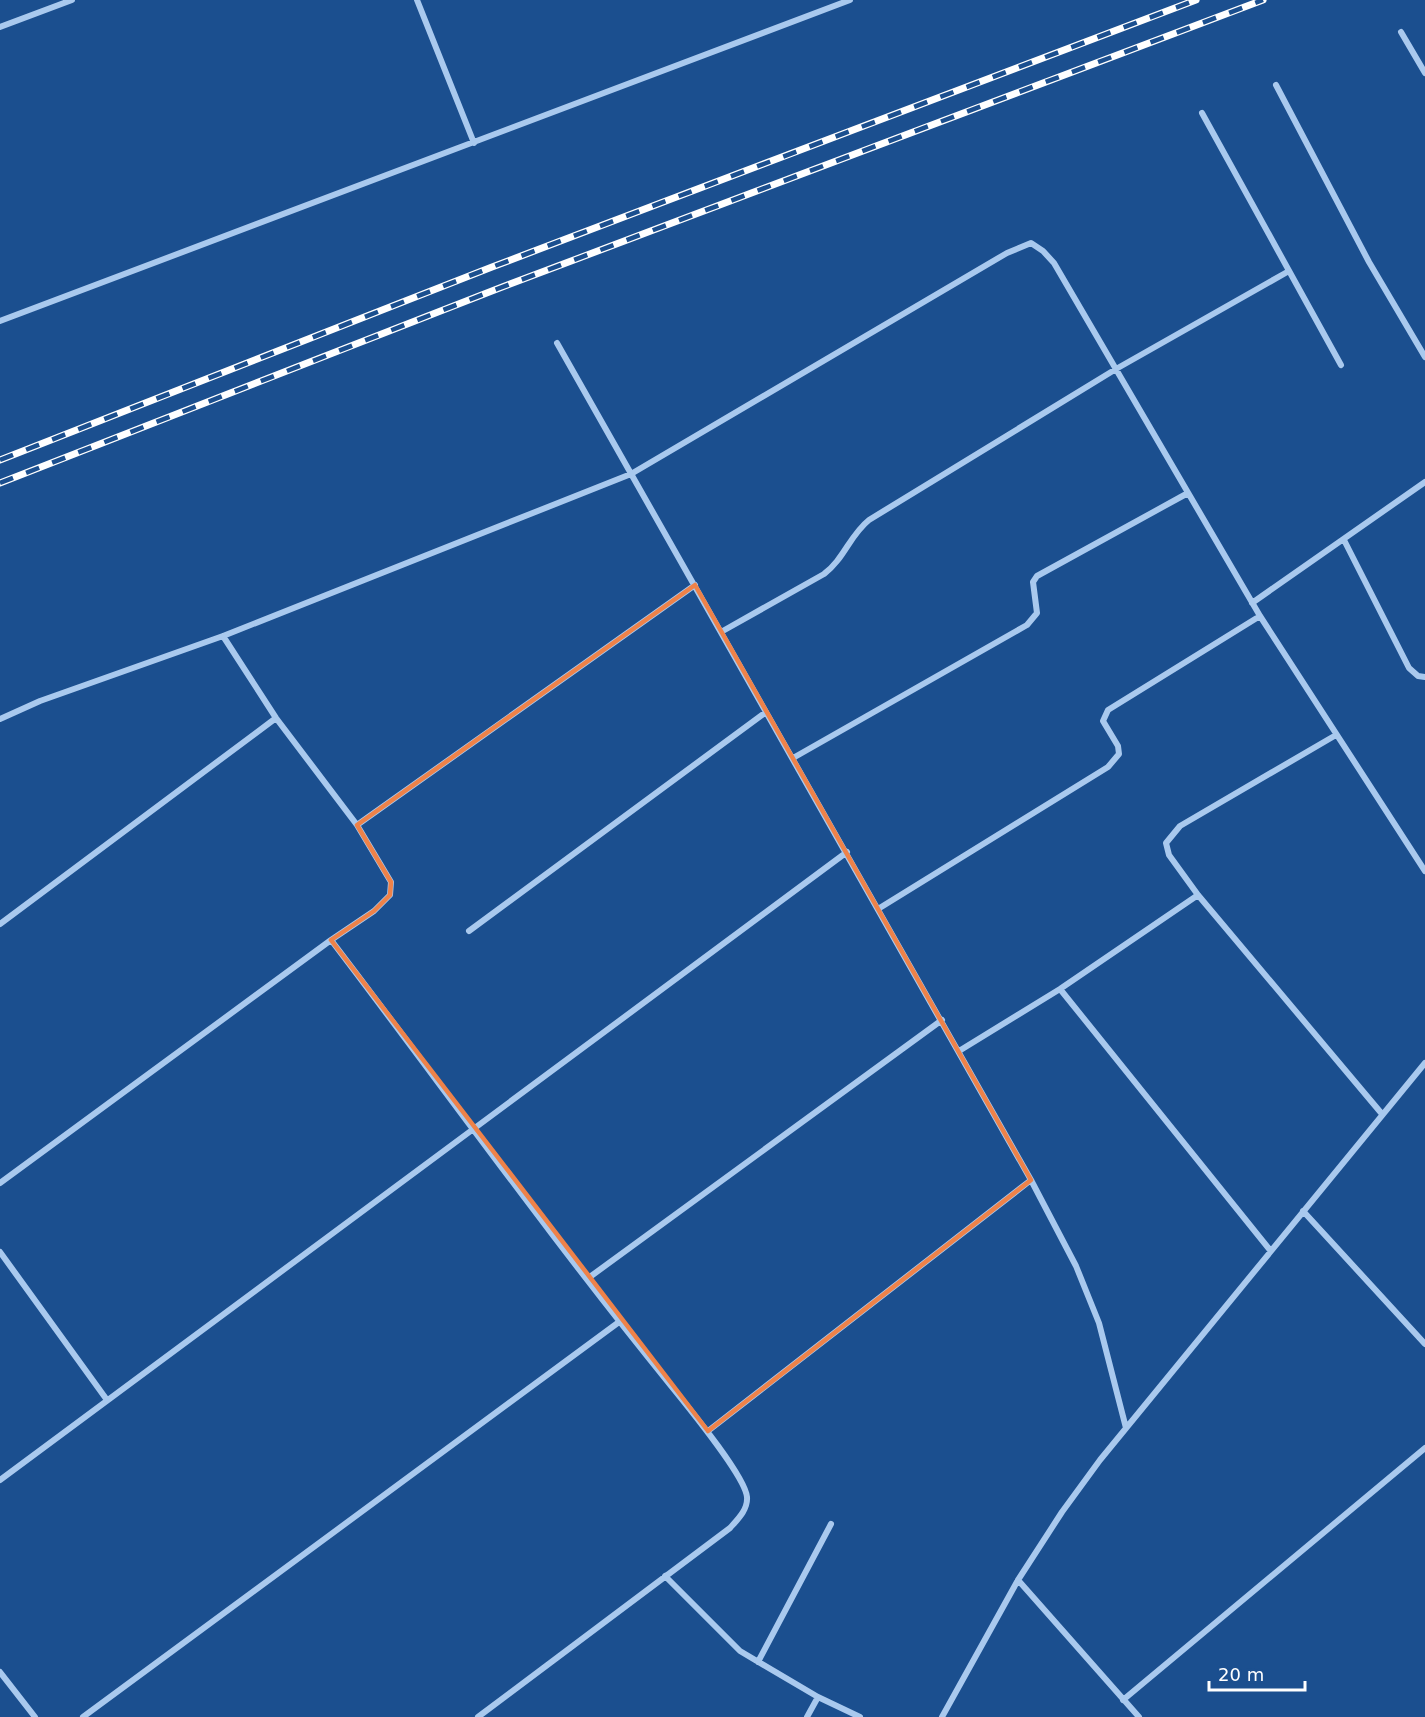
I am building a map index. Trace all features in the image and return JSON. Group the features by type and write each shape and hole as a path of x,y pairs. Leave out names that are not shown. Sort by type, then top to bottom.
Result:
{"street":[{"path":"0,27 72,0"},
{"path":"417,0 474,143"},
{"path":"0,321 850,0"},
{"path":"1401,32 1425,73"},
{"path":"1276,86 1369,262 1425,357"},
{"path":"1202,112 1341,365"},
{"path":"0,719 40,701 223,636 631,474 1007,253 1030,243 1043,251 1054,263 1252,603 1425,872"},
{"path":"722,632 836,565 860,527 869,520 1116,369 1289,271"},
{"path":"557,343 1031,1180 1076,1266 1099,1323 1126,1428"},
{"path":"1252,603 1425,482"},
{"path":"793,758 1027,625 1037,613 1033,582 1037,576 1188,493"},
{"path":"1344,540 1409,668 1418,676 1425,677"},
{"path":"357,825 695,585"},
{"path":"878,909 1108,766 1119,754 1118,746 1103,721 1108,710 1260,616"},
{"path":"0,1184 331,940 374,911 390,895 391,882 357,825 276,718 223,636"},
{"path":"468,932 766,712"},
{"path":"0,924 276,718"},
{"path":"1336,735 1180,826 1170,835 1166,843 1169,855 1198,895 1382,1113"},
{"path":"0,1480 847,852"},
{"path":"959,1051 1060,989 1198,895"},
{"path":"331,940 619,1322 708,1431 740,1480 747,1497 744,1513 730,1528 478,1717"},
{"path":"1060,989 1270,1250"},
{"path":"587,1279 942,1020"},
{"path":"942,1717 1018,1580 1062,1512 1126,1428 1425,1063"},
{"path":"708,1431 1031,1180"},
{"path":"1302,1211 1423,1338"},
{"path":"0,1252 107,1400"},
{"path":"83,1717 619,1322"},
{"path":"1123,1700 1425,1448"},
{"path":"758,1662 831,1524"},
{"path":"665,1576 740,1651 818,1697 860,1717"},
{"path":"1018,1580 1139,1717"},
{"path":"0,1672 35,1717"},
{"path":"807,1717 818,1697"}],"highlighted area":[{"path":"695,585 1031,1180 708,1431 331,940 374,911 390,895 391,882 357,825"}],"railway":[{"path":"0,460 492,267 1196,0"},
{"path":"0,483 497,289 1263,0"}]}
